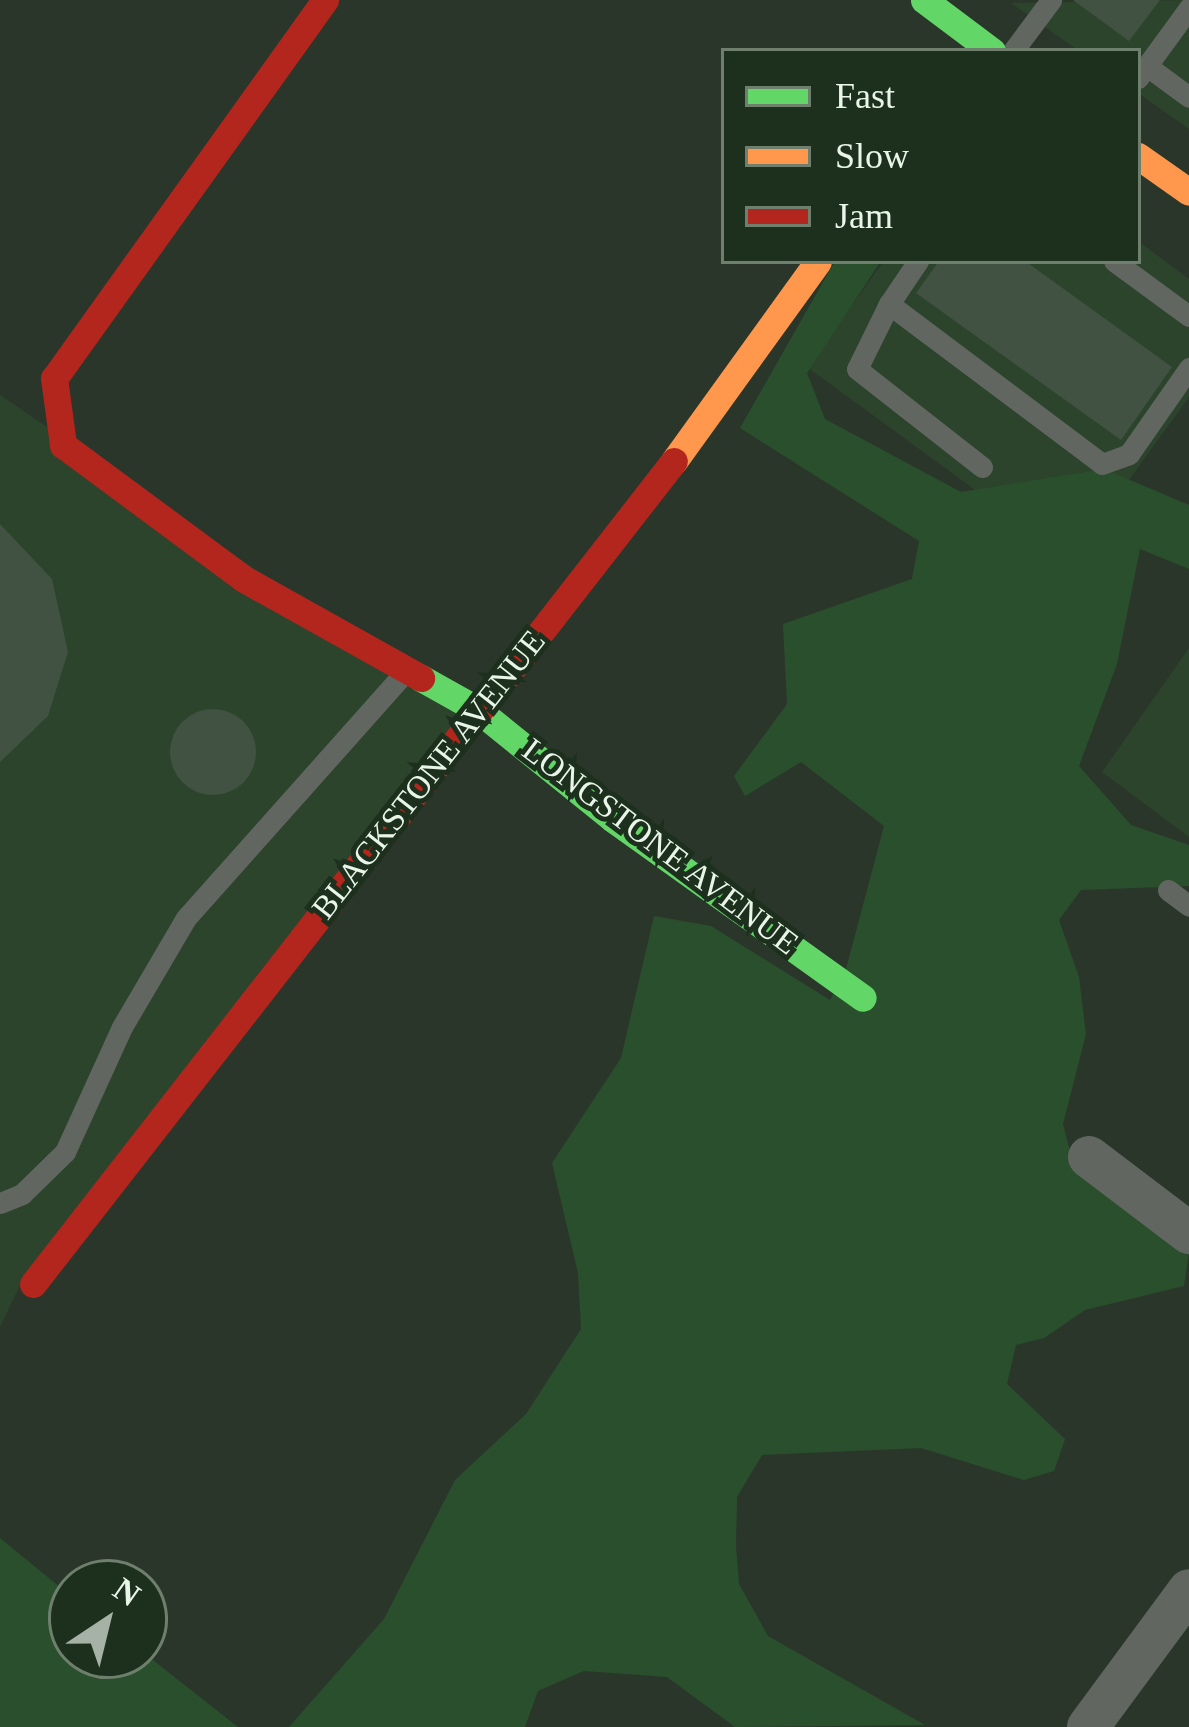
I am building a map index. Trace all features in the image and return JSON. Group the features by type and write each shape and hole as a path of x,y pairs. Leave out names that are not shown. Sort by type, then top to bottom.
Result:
{"street":[{"name":"LONGSTONE AVENUE","path":"325,0 54,378 53,411 63,445 166,528 478,710 613,819 863,998"},
{"path":"1141,158 1189,192"},
{"name":"BLACKSTONE AVENUE","path":"33,1284 666,472 816,264"},
{"path":"1089,1157 1189,1233"},
{"path":"1088,1727 1189,1590"}],"lane":[{"path":"1015,48 1051,0"},
{"path":"1189,8 1142,72 1189,97"},
{"path":"916,264 889,304 857,369 982,467"},
{"path":"1118,264 1189,316"},
{"path":"889,304 1102,464 1129,454 1189,368"},
{"path":"0,1203 22,1194 65,1152 122,1027 186,918 408,669"},
{"path":"1168,890 1189,906"}],"shaded area":[{"path":"1189,0 1189,129 1141,95 1141,48 1075,48 1011,3"},
{"path":"1141,243 1189,279 1189,397 1071,560 807,367 882,264 1141,264"},
{"path":"833,264 879,264 807,373 825,419 961,492 1104,469 1189,505 1189,569 1140,549 1117,664 1079,766 1131,825 1189,845 1189,886 1081,890 1059,920 1079,977 1086,1034 1063,1124 1073,1163 1189,1252 1184,1286 1085,1310 1044,1338 1016,1345 1007,1384 1065,1439 1054,1471 1024,1480 921,1448 762,1455 737,1497 739,1584 768,1636 925,1725 735,1727 667,1677 584,1671 538,1691 525,1727 289,1727 384,1619 455,1480 526,1414 581,1329 578,1273 552,1163 621,1058 654,916 711,926 830,1000 846,969 884,826 801,762 745,796 734,776 787,704 783,624 912,579 919,541 740,428"},
{"path":"0,395 467,714 21,1283 0,1327"},
{"path":"1189,648 1189,837 1102,772"},
{"path":"0,1538 48,1577 48,1679 168,1679 168,1672 238,1727 0,1727"}],"building":[{"path":"1073,0 1160,0 1129,41"},
{"path":"937,264 1029,264 1172,367 1121,440 916,293"},
{"path":"0,524 52,579 68,652 48,716 0,762"},
{"path":"213,709 243,722 256,752 243,782 213,795 183,782 170,752 183,722"}],"traffic: fast":[{"path":"924,0 988,48"},
{"path":"421,678 478,710 613,819 863,998"}],"traffic: slow":[{"path":"1141,158 1189,192"},
{"path":"674,461 816,264"}],"traffic: jam":[{"path":"325,0 54,378 63,445 244,579 421,678"},
{"path":"33,1284 674,461"}]}
